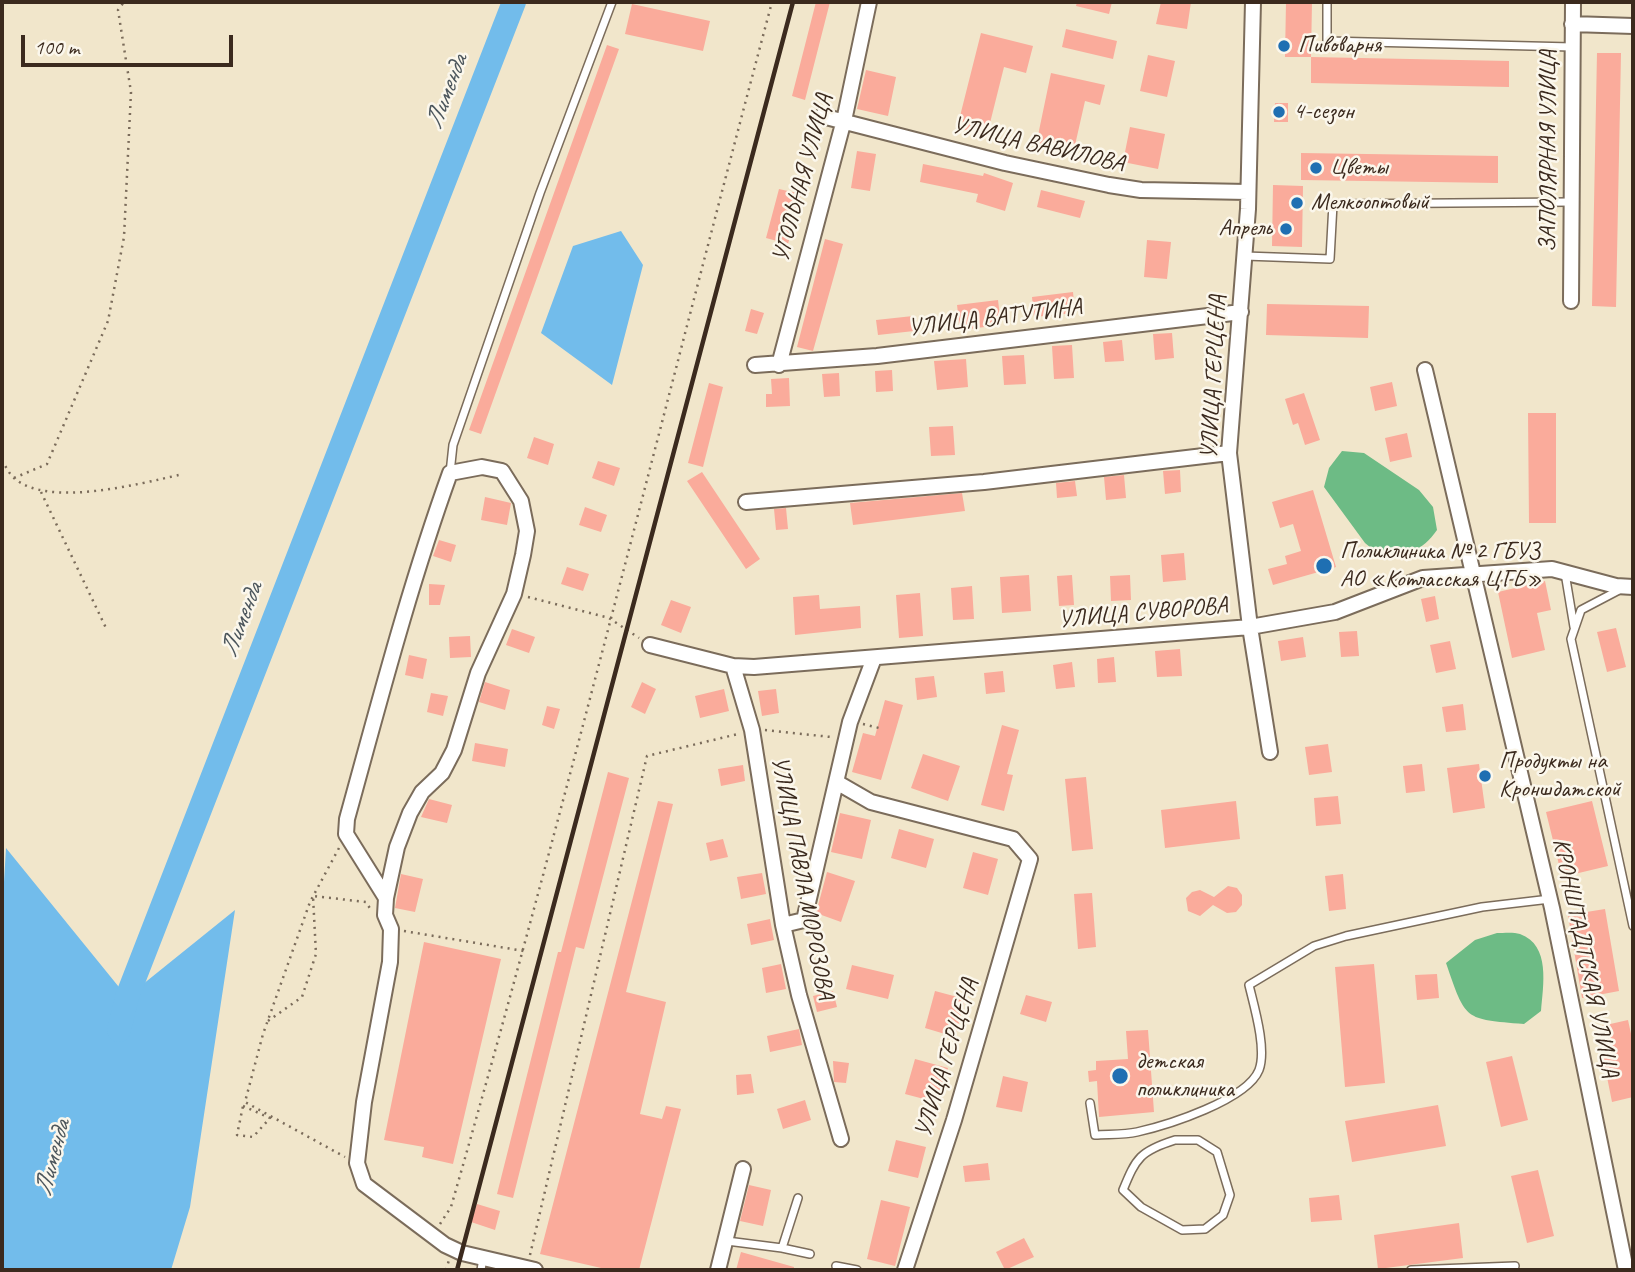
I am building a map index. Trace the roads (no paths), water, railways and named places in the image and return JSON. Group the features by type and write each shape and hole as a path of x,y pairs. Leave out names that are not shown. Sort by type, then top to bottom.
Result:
{"street":[{"name":"УГОЛЬНАЯ УЛИЦА","path":"779,365 843,122 869,2"},
{"name":"УЛИЦА ГЕРЦЕНА","path":"1253,2 1248,192 1229,453 1250,627 1270,752"},
{"name":"ЗАПОЛЯРНАЯ УЛИЦА","path":"1571,301 1573,2"},
{"path":"1572,24 1633,26"},
{"name":"УЛИЦА ВАВИЛОВА","path":"822,116 1109,185 1141,190 1248,192"},
{"name":"УЛИЦА ВАТУТИНА","path":"755,365 877,356 1241,312"},
{"name":"КРОНШТАДТСКАЯ УЛИЦА","path":"1424,370 1550,899 1626,1270"},
{"path":"746,502 984,482 1229,453"},
{"path":"386,898 346,834 347,819 421,553 450,473 482,467 502,471 521,501 527,530 514,594 478,673 454,750 442,773 422,792 410,813 397,847 386,898 385,915 391,929 390,962 366,1091 357,1163 364,1184 452,1249 483,1266 531,1269"},
{"name":"УЛИЦА СУВОРОВА","path":"650,645 733,666 754,667 1250,627 1335,612 1423,578 1552,569 1629,587"},
{"path":"783,925 804,920 838,783 850,722 873,657"},
{"name":"УЛИЦА ПАВЛА МОРОЗОВА","path":"733,666 752,730 783,925 799,995 841,1139"},
{"name":"УЛИЦА ГЕРЦЕНА","path":"838,783 871,802 1013,839 1030,859 954,1120 905,1270"},
{"path":"718,1270 743,1169"}],"lane":[{"path":"450,473 453,445 540,193 612,2"},
{"path":"1327,2 1327,41 1572,47"},
{"path":"1244,256 1330,259 1333,204 1571,202"},
{"path":"1565,573 1575,628"},
{"path":"1629,587 1581,610 1571,639 1633,926"},
{"path":"1090,1103 1095,1135 1136,1133 1216,1104 1244,1090 1259,1069 1259,1032 1249,985 1281,963 1314,946 1346,936 1482,907 1550,899"},
{"path":"1175,1140 1198,1140 1217,1152 1230,1195 1223,1215 1205,1229 1182,1230 1141,1206 1123,1190 1136,1159 1145,1153 1175,1140"},
{"path":"782,1248 798,1198"},
{"path":"727,1241 810,1254"},
{"path":"836,1266 857,1270"},
{"path":"1411,1270 1515,1266"}],"water":[{"path":"621,231 643,265 612,385 541,333 573,246"},
{"path":"6,848 127,997 235,910 190,1207 171,1270 2,1270 2,916"}],"waterway":[{"name":"Лименда","path":"119,1030 127,997 514,2"}],"railway":[{"path":"457,1270 793,2"}],"place":[{"name":"Пивоварня","path":"1284,46"},
{"name":"4-сезон","path":"1279,112"},
{"name":"Цветы","path":"1316,168"},
{"name":"Мелкооптовый","path":"1297,203"},
{"name":"Апрель","path":"1286,229"},
{"name":"Поликлиника № 2 ГБУЗ АО «Котласская ЦГБ»","path":"1324,566"},
{"name":"Продукты на Кроншдатской","path":"1485,776"},
{"name":"детская поликлиника","path":"1120,1076"}]}
